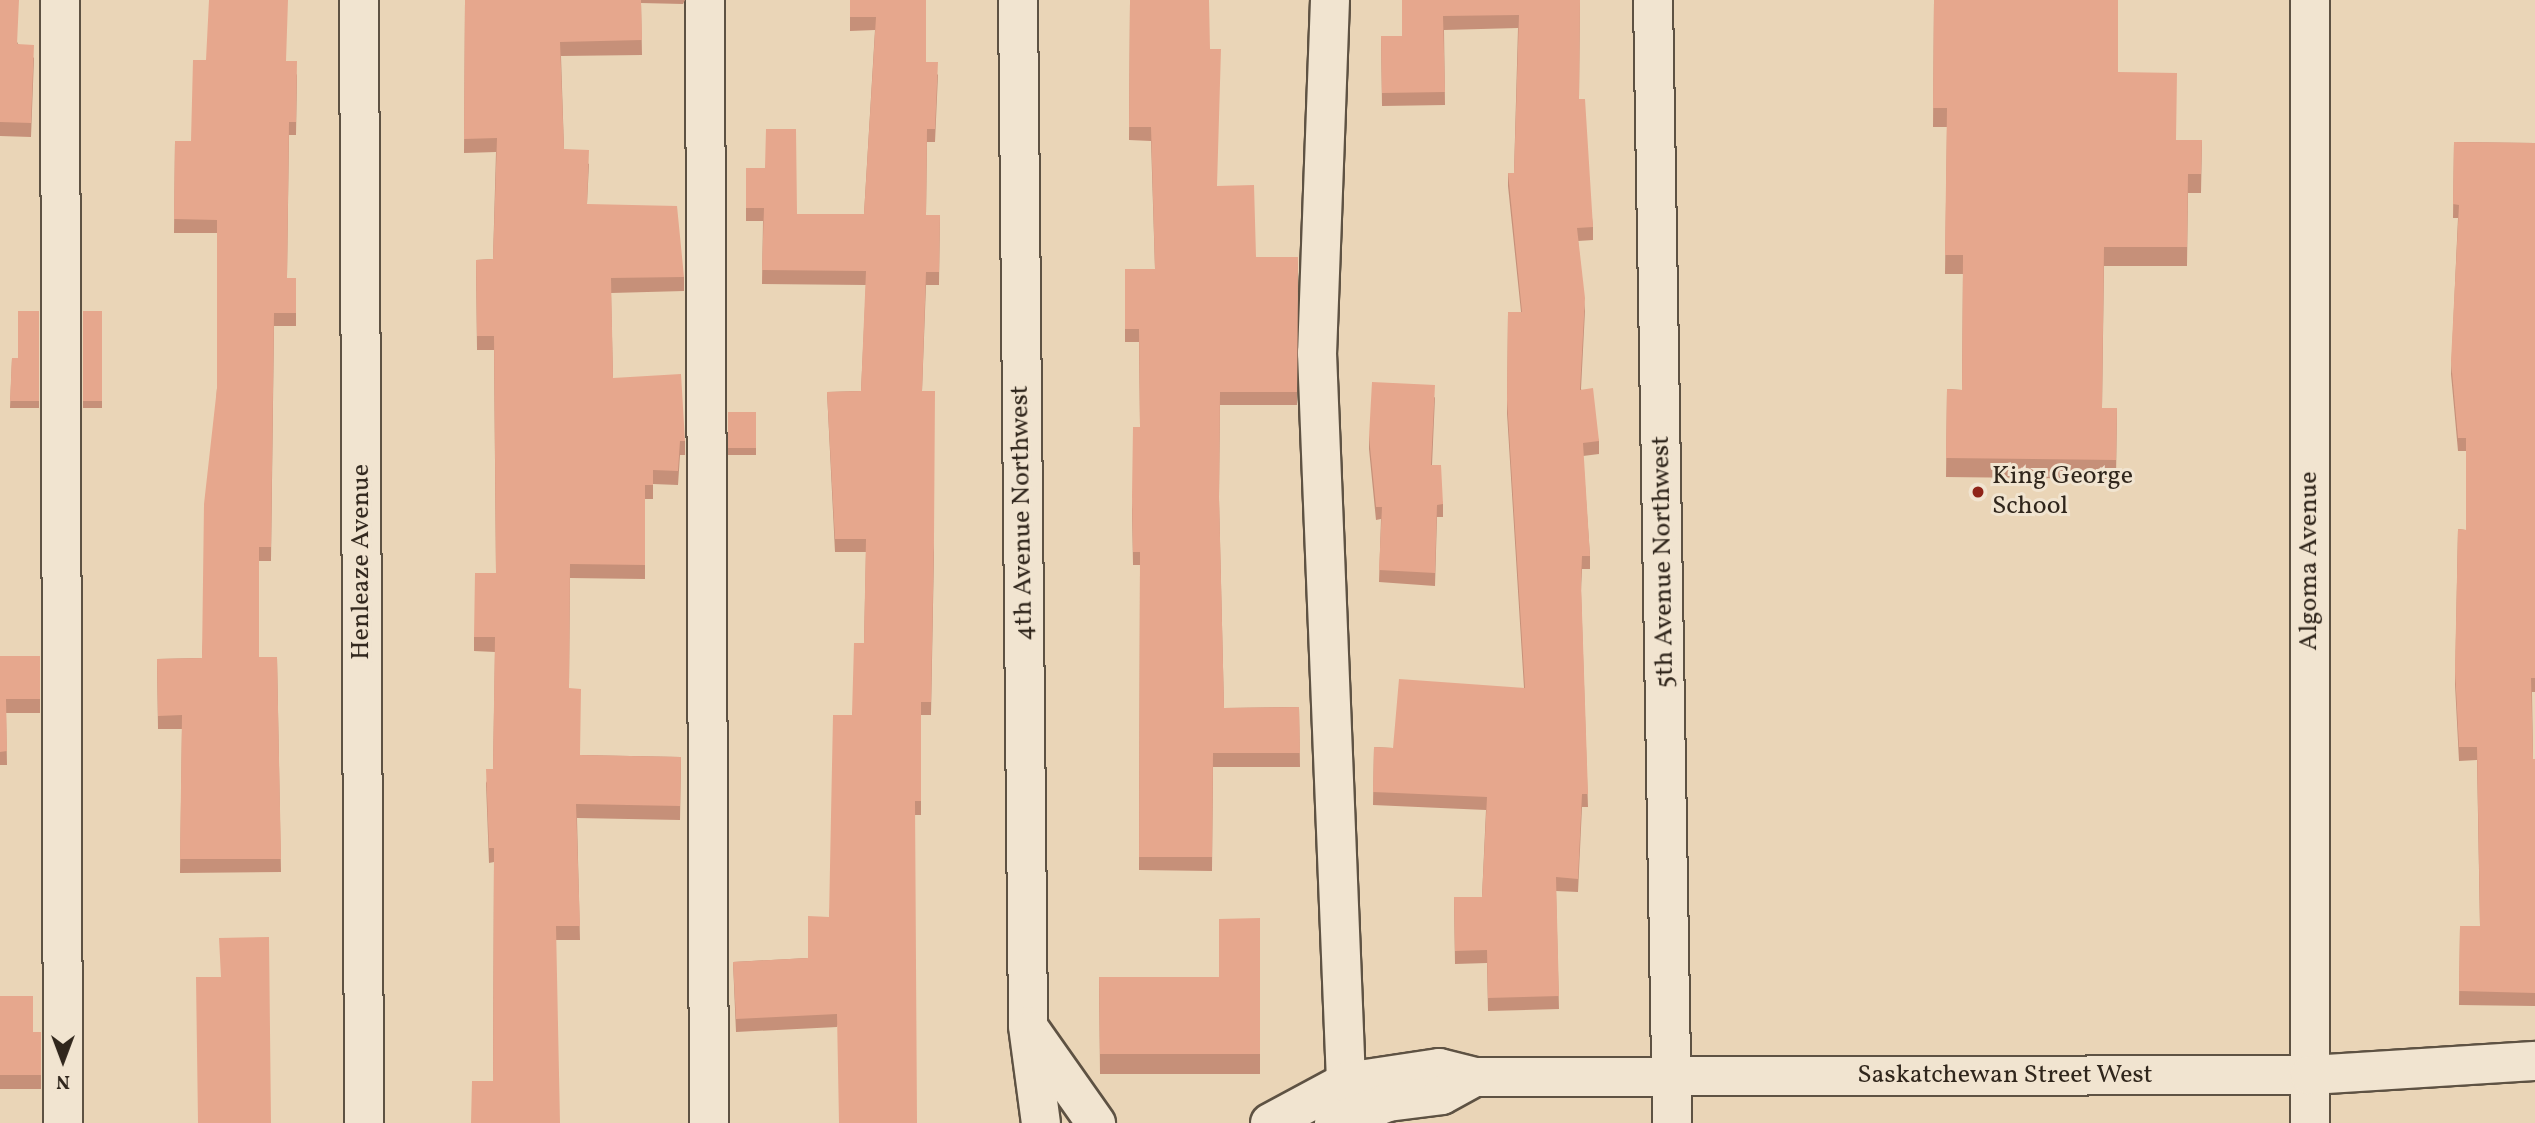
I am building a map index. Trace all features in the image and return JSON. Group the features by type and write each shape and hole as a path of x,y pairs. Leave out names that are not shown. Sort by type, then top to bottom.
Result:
{"street":[{"path":"60,0 62,1123"},
{"name":"Henleaze Avenue","path":"359,0 364,1123"},
{"path":"705,0 709,1123"},
{"name":"4th Avenue Northwest","path":"1018,0 1028,1026 1041,1123"},
{"path":"1330,0 1317,353 1340,1111"},
{"name":"5th Avenue Northwest","path":"1653,0 1675,1076 1672,1123"},
{"name":"Algoma Avenue","path":"2310,0 2311,1123"},
{"path":"1028,1026 1096,1123"},
{"name":"Saskatchewan Street West","path":"1270,1123 1340,1111 1439,1068 1474,1077 2311,1075 2535,1061"}],"building":[{"path":"0,0 19,0 17,44 34,45 31,123 0,122"},
{"path":"209,0 288,0 286,61 297,61 296,122 289,122 287,278 296,278 296,313 274,313 271,547 259,547 259,657 277,657 281,859 180,859 182,715 158,716 157,659 202,658 204,504 217,388 217,220 174,219 175,141 191,141 193,60 206,60"},
{"path":"465,0 641,0 642,40 560,42 564,149 589,150 587,204 677,206 684,277 611,278 613,378 681,374 685,441 680,441 678,471 653,470 653,485 645,485 645,565 570,564 569,688 581,689 580,755 681,757 680,806 576,804 580,926 556,926 560,1123 471,1123 472,1081 493,1081 494,848 489,848 486,769 493,769 495,637 474,637 475,573 496,573 494,336 477,336 476,260 493,259 497,138 464,139"},
{"path":"850,0 926,0 926,62 938,62 935,129 927,129 926,215 940,215 939,272 926,272 922,391 935,391 934,538 931,702 921,702 921,801 915,801 917,1123 839,1123 837,1014 736,1019 733,962 808,958 808,916 829,917 833,715 852,715 854,643 864,643 866,539 835,539 827,392 861,391 866,271 762,270 764,208 746,208 746,168 765,168 766,129 796,129 797,214 864,214 876,17 850,17"},
{"path":"1130,0 1209,0 1210,49 1221,49 1217,186 1254,185 1256,257 1298,257 1297,392 1220,392 1219,496 1224,708 1299,707 1300,753 1213,753 1212,857 1139,857 1140,552 1133,552 1132,496 1133,427 1140,427 1139,329 1125,329 1125,269 1155,269 1151,127 1129,127"},
{"path":"1402,0 1580,0 1579,99 1585,99 1593,227 1577,228 1585,298 1580,390 1593,388 1599,441 1583,443 1590,556 1582,556 1581,583 1588,794 1582,794 1578,879 1556,877 1559,996 1488,998 1487,950 1455,951 1454,897 1482,897 1487,797 1373,792 1374,747 1393,748 1399,679 1525,688 1507,400 1508,312 1522,312 1508,173 1514,173 1519,15 1443,16 1445,92 1382,93 1381,36 1402,36"},
{"name":"King George School","path":"1934,0 2118,0 2118,72 2177,73 2176,140 2202,140 2201,174 2188,174 2187,247 2104,247 2102,408 2117,408 2116,460 1946,458 1947,389 1962,390 1963,255 1945,255 1947,108 1933,108"},
{"path":"2454,142 2535,143 2535,678 2531,678 2535,759 2535,993 2459,991 2460,926 2480,926 2477,747 2459,747 2455,671 2458,529 2466,530 2466,438 2458,438 2451,361 2459,205 2453,204"},
{"path":"18,311 39,311 39,401 10,401 12,358 18,358"},
{"path":"83,311 102,311 102,401 83,401"},
{"path":"1372,382 1435,385 1431,465 1441,465 1443,504 1437,505 1435,573 1379,570 1382,507 1376,507 1369,437"},
{"path":"728,412 756,412 756,448 728,448"},
{"path":"0,656 40,656 40,699 6,699 7,751 0,752"},
{"path":"1260,918 1260,1054 1100,1054 1099,977 1219,977 1219,919"},
{"path":"269,937 271,1123 198,1123 196,977 221,977 219,938"},
{"path":"0,996 33,996 33,1032 41,1032 41,1075 0,1075"}],"place":[{"name":"King George School","path":"1978,492"}]}
